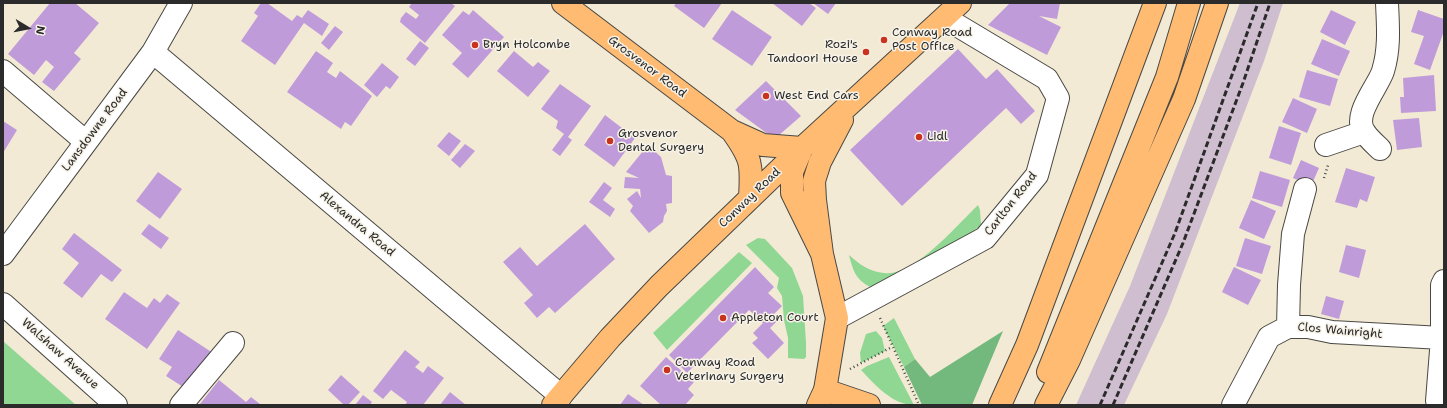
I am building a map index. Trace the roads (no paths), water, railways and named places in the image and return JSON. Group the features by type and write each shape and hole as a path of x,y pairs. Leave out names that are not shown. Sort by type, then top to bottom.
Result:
{"main road":[{"name":"Grosvenor Road","path":"563,3 732,131 762,145 802,148"},
{"path":"1000,405 1027,345 1155,3"},
{"path":"1033,405 1053,361 1167,77 1189,3"},
{"path":"1046,405 1069,360 1184,99 1217,3"},
{"name":"Conway Road","path":"557,400 610,338 654,291 802,148 850,106 952,11"},
{"path":"850,106 820,162 814,181 822,254 837,318 823,392 869,405"},
{"name":"Grosvenor Road","path":"732,131 747,152 752,170 750,198"},
{"path":"802,148 792,172 792,193 822,254"}],"street":[{"name":"Lansdowne Road","path":"3,254 153,52 181,3"},
{"path":"1380,149 1364,132 1361,122 1364,107 1383,72 1389,42 1387,3"},
{"name":"Carlton Road","path":"837,318 985,238 1036,174 1058,98 1047,78 952,11"},
{"name":"Alexandra Road","path":"153,52 557,400"},
{"path":"3,71 86,142"},
{"path":"1326,145 1364,132"},
{"path":"1288,327 1289,285 1293,234 1305,189"},
{"path":"1437,401 1442,338 1442,285 1444,281"},
{"name":"Walshaw Avenue","path":"3,304 116,405"},
{"name":"Clos Wainright","path":"1233,405 1269,337 1288,327 1308,327 1332,332 1442,338"},
{"path":"181,405 233,343"}],"railway":[{"path":"1100,405 1175,233 1258,3"},
{"path":"1113,405 1183,243 1243,83 1270,3"}],"place":[{"name":"Conway Road Post Office","path":"884,40"},
{"name":"Bryn Holcombe","path":"475,45"},
{"name":"Rozi's Tandoori House","path":"866,52"},
{"name":"West End Cars","path":"766,96"},
{"name":"Lidl","path":"919,137"},
{"name":"Grosvenor Dental Surgery","path":"610,141"},
{"name":"Appleton Court","path":"723,318"},
{"name":"Conway Road Veterinary Surgery","path":"667,370"}]}
